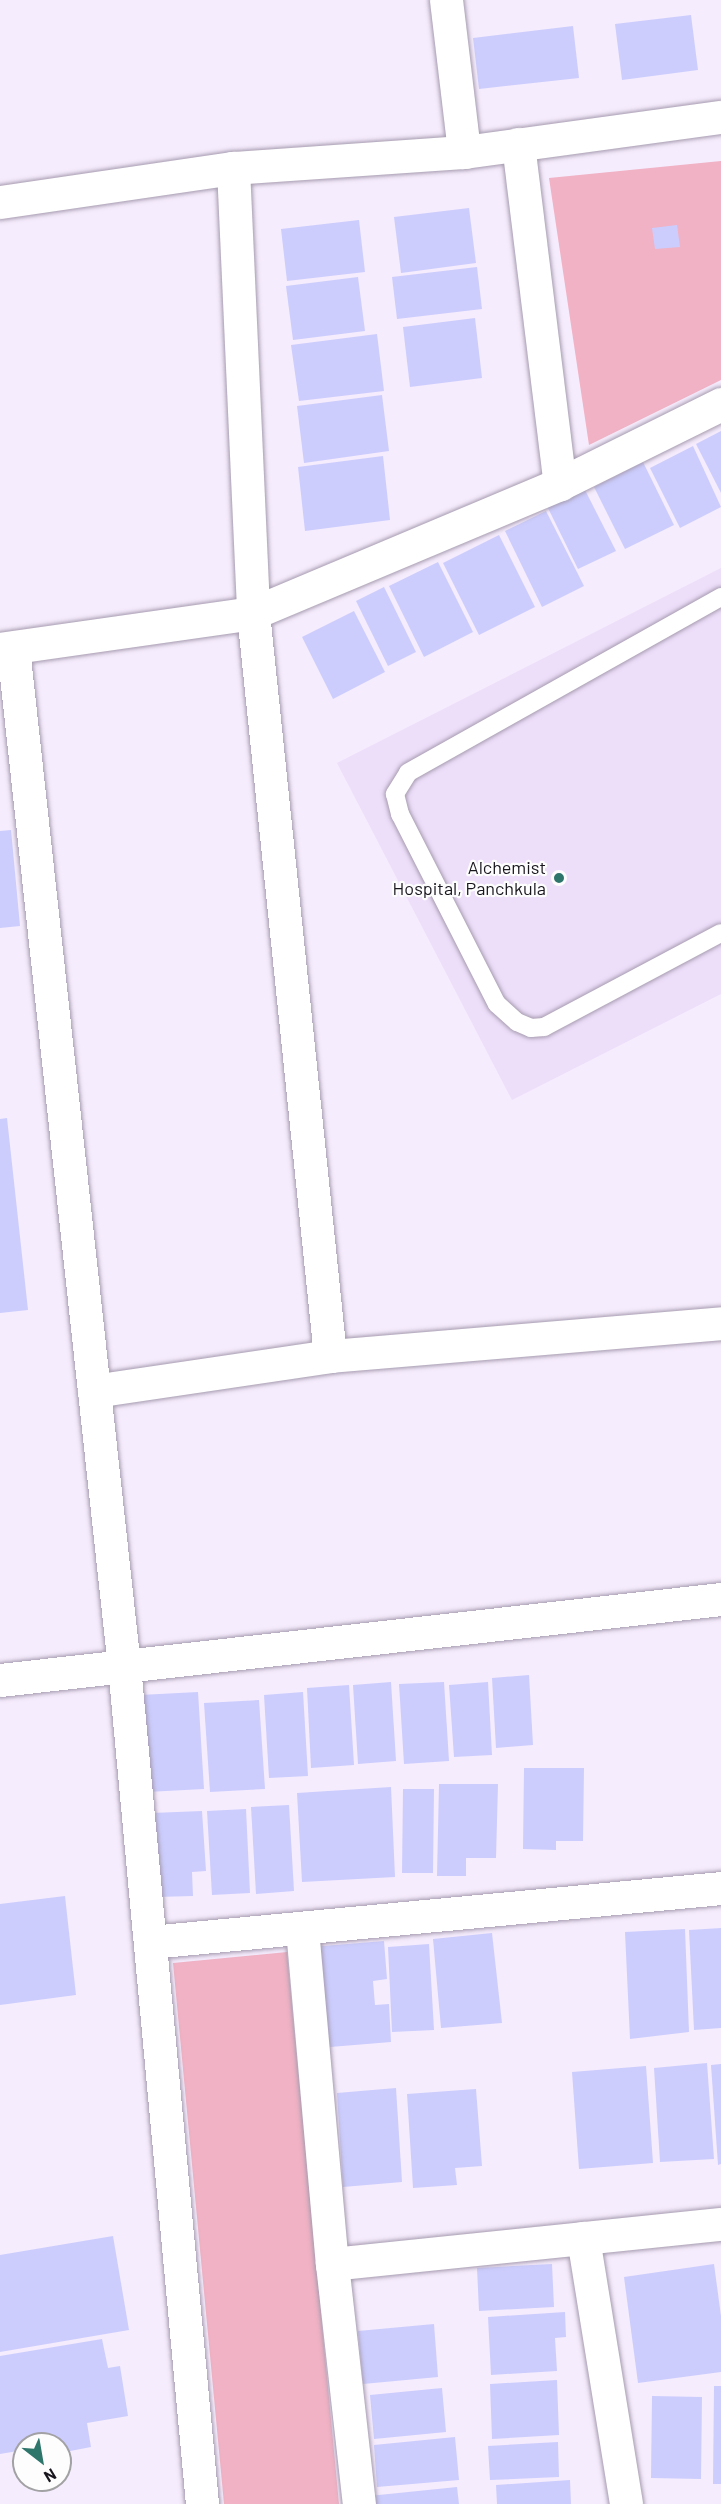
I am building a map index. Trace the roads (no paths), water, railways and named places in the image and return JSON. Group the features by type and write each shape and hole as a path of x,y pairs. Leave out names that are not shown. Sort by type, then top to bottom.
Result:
{"street":[{"path":"446,0 464,152"},
{"path":"0,202 233,168 464,152 721,117"},
{"path":"518,144 560,484"},
{"path":"233,168 253,613 330,1356"},
{"path":"202,2504 124,1666 94,1391 6,648 253,613 560,484 721,404"},
{"path":"94,1391 330,1356 721,1323"},
{"path":"0,1680 721,1599"},
{"path":"150,1942 721,1888"},
{"path":"302,1929 332,2264 359,2504"},
{"path":"332,2264 721,2224"},
{"path":"584,2238 626,2504"}],"lane":[{"path":"721,597 408,773 396,794 400,814 497,1004 517,1022 531,1028 544,1027 721,933"}],"place":[{"name":"Alchemist Hospital, Panchkula","path":"559,878"}]}
